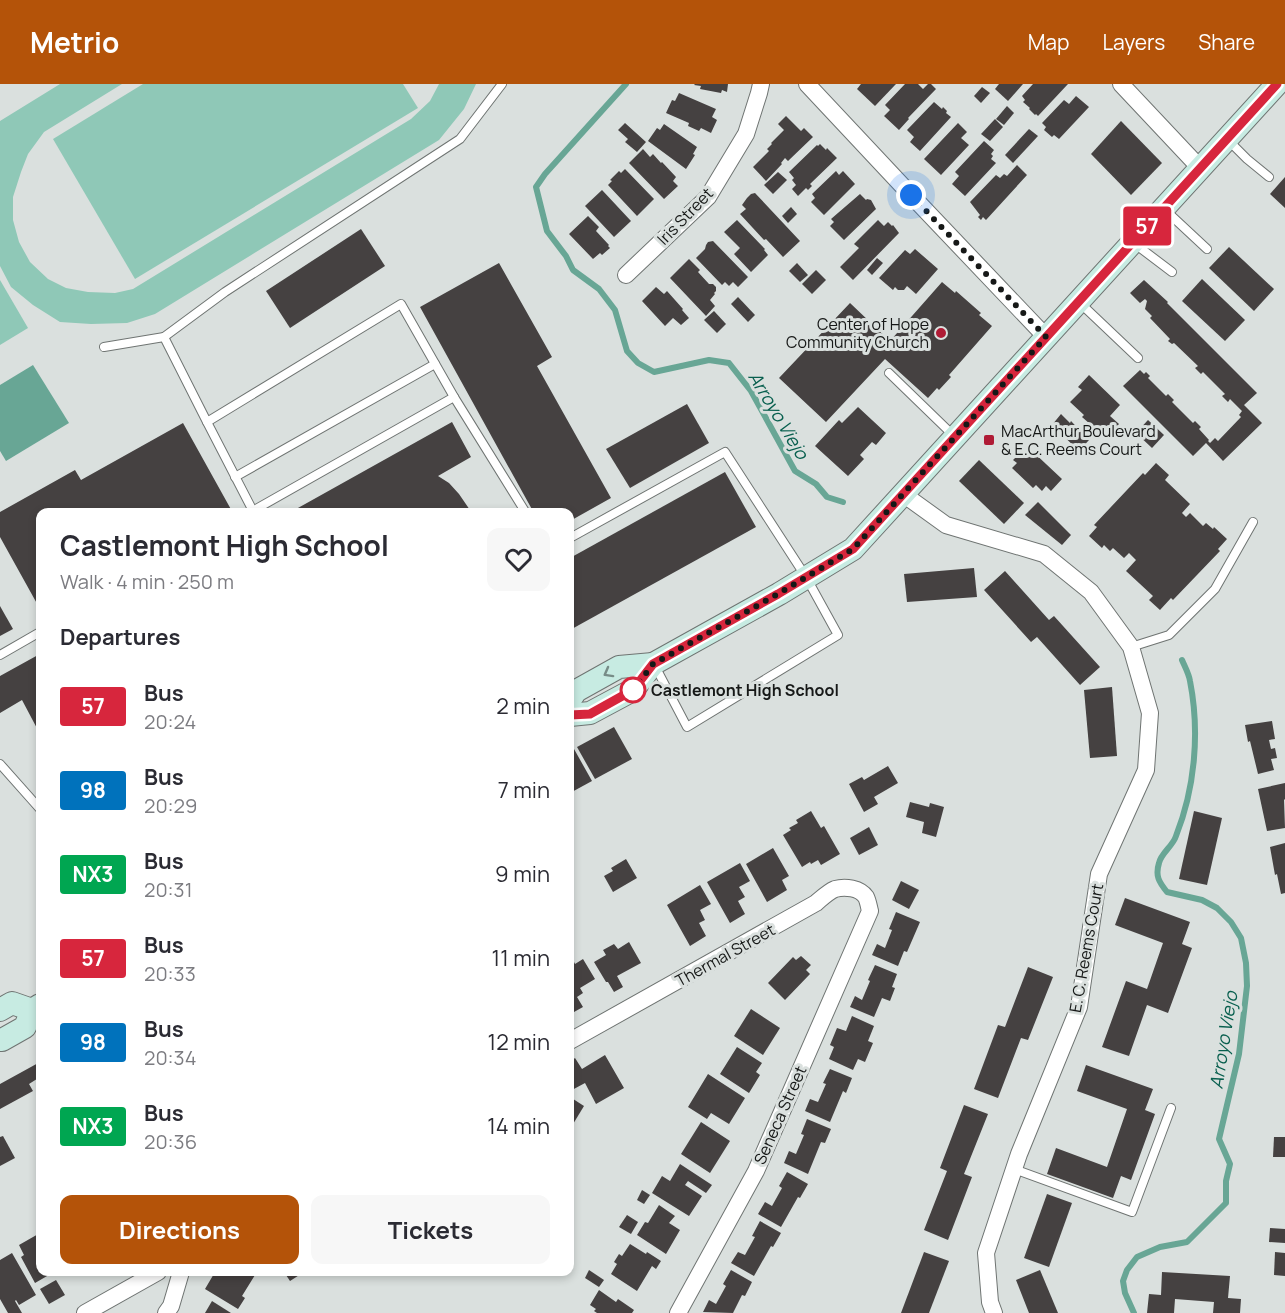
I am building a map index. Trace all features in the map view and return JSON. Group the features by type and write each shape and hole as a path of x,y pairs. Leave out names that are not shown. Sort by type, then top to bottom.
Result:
{"main road":[{"path":"574,715 590,714 633,690 653,664 853,549 1277,84"},
{"path":"574,694 619,667 653,664"},
{"path":"0,1010 12,1003 36,1008 25,1027 2,1041 0,1040"}],"street":[{"name":"Iris Street","path":"626,274 708,197 746,134 761,84"},
{"path":"807,84 1046,337"},
{"path":"1121,84 1200,168"},
{"name":"E. C. Reems Court","path":"903,494 946,525 1044,554 1091,592 1131,647 1150,713 1146,770 1099,874 1079,1007 1014,1169 986,1253 990,1302 994,1313"},
{"name":"Thermal Street","path":"574,1039 816,903 836,889 845,887 861,892 867,898 870,911"},
{"name":"Seneca Street","path":"678,1313 756,1171 870,911"},
{"path":"85,1313 151,1276"},
{"path":"166,1313 171,1306 180,1276"}],"lane":[{"path":"104,347 164,337 225,292 460,139 502,84"},
{"path":"1227,138 1269,177"},
{"path":"1163,208 1207,249"},
{"path":"1132,242 1172,272"},
{"path":"1078,302 1138,358"},
{"path":"207,422 401,304 454,397 523,508"},
{"path":"164,337 236,477 249,508"},
{"path":"236,477 435,364"},
{"path":"889,373 954,437"},
{"path":"258,508 454,397"},
{"path":"574,536 725,452 806,577 838,635 687,727 653,664"},
{"path":"1131,647 1169,635 1215,589 1253,522"},
{"path":"0,655 36,634"},
{"path":"0,764 36,804"},
{"path":"1014,1169 1132,1212 1171,1108"}],"shaded area":[{"path":"60,84 122,84 44,132 28,154 21,172 13,197 13,220 19,242 30,262 48,279 66,288 115,293 133,289 411,119 430,101 439,84 476,84 464,109 439,140 155,314 127,323 91,324 60,322 33,305 11,287 0,266 0,121"},
{"path":"143,84 403,84 418,108 135,279 53,139"},
{"path":"0,280 28,328 0,345"},
{"path":"33,365 69,423 6,461 0,451 0,385"}],"building":[{"path":"695,84 728,84 727,92 722,90 721,93 700,89 701,86"},
{"path":"861,84 896,84 875,106 857,89"},
{"path":"905,84 918,84 923,89 931,84 936,89 899,130 884,116 890,110 885,105"},
{"path":"999,84 1023,84 1008,101 995,89"},
{"path":"1033,84 1068,84 1038,116 1023,102 1025,100 1022,96"},
{"path":"982,87 990,93 981,103 974,96"},
{"path":"679,93 716,109 712,117 717,120 711,133 701,128 699,131 688,126 689,123 666,113 672,100 675,101"},
{"path":"1076,96 1089,107 1059,139 1054,135 1052,137 1044,130 1046,127 1042,123 1064,100 1069,104"},
{"path":"934,102 942,109 943,107 951,117 920,151 910,142 914,137 907,130"},
{"path":"1007,106 1014,113 1004,125 996,119"},
{"path":"786,116 801,131 804,128 813,137 788,161 785,158 766,181 753,167 769,151 767,149 771,143 784,130 778,124"},
{"path":"995,119 1003,127 990,141 981,134"},
{"path":"1121,121 1162,163 1131,195 1091,154"},
{"path":"625,123 646,142 637,152 625,142 628,139 618,130"},
{"path":"958,123 967,132 961,138 969,145 941,175 924,159"},
{"path":"664,124 697,147 686,169 648,141 657,128 660,130"},
{"path":"1029,129 1038,136 1013,163 1005,155"},
{"path":"984,141 994,150 991,159 996,163 965,196 952,184 959,176 955,172"},
{"path":"820,144 837,158 810,184 812,186 808,190 806,188 798,196 792,189 796,185 789,172"},
{"path":"643,149 650,157 653,154 676,177 673,181 678,186 664,199 629,163"},
{"path":"1017,165 1027,175 986,220 983,217 981,220 970,202 996,175 1000,178 1004,174 1007,176"},
{"path":"625,169 654,199 637,216 608,185 619,171 621,173"},
{"path":"836,171 839,175 843,171 855,184 824,215 811,202 815,198 812,194"},
{"path":"778,172 787,180 773,194 764,185"},
{"path":"1285,177 1285,208 1270,194"},
{"path":"602,190 631,221 614,237 585,206"},
{"path":"755,193 800,241 783,257 740,214 746,209 742,205 747,198"},
{"path":"860,194 866,200 871,200 876,209 844,240 830,226 834,222 831,219"},
{"path":"791,207 797,214 788,223 782,216"},
{"path":"588,216 599,227 596,231 610,248 593,259 569,234"},
{"path":"737,220 768,255 751,272 734,254 740,248 724,232"},
{"path":"878,220 884,226 888,222 893,225 899,233 853,280 840,267 859,248 854,244"},
{"path":"361,229 385,266 290,328 266,291"},
{"path":"713,241 748,277 738,287 733,282 729,286 725,282 722,285 696,258 708,242"},
{"path":"1229,247 1274,289 1254,311 1209,268"},
{"path":"915,249 938,269 916,294 907,286 904,290 898,290 895,287 893,290 879,278 905,250 910,254"},
{"path":"877,258 883,263 872,275 867,270"},
{"path":"689,259 709,284 716,287 715,294 710,300 715,306 706,316 670,278"},
{"path":"499,263 552,357 537,366 611,498 574,519 574,508 531,508 420,307"},
{"path":"797,263 808,275 800,282 789,271"},
{"path":"816,270 826,280 812,294 802,284"},
{"path":"1202,279 1245,320 1225,341 1182,301"},
{"path":"1144,280 1257,393 1244,405 1262,423 1223,461 1206,443 1193,456 1123,386 1140,370 1144,374 1146,372 1150,376 1148,378 1166,396 1168,394 1174,400 1172,402 1193,423 1195,421 1201,427 1199,429 1210,443 1215,438 1218,441 1241,417 1239,415 1242,411 1230,399 1228,402 1222,396 1225,394 1203,372 1201,374 1195,368 1198,366 1174,343 1168,341 1170,339 1150,318 1152,316 1145,309 1147,301 1145,299 1140,303 1130,293"},
{"path":"942,282 981,313 979,315 992,326 949,375 951,377 928,398 885,359 826,422 779,378 850,303 890,341"},
{"path":"656,287 664,294 667,291 689,318 681,325 673,318 665,326 642,301"},
{"path":"738,297 755,315 748,322 731,304"},
{"path":"714,311 726,324 717,333 704,320"},
{"path":"1089,375 1120,405 1110,416 1119,424 1106,438 1082,417 1084,415 1070,402 1082,390 1078,387"},
{"path":"687,404 709,443 630,488 606,449"},
{"path":"858,407 886,433 876,445 872,442 860,455 864,459 848,476 815,446 839,420 842,423"},
{"path":"1061,414 1089,440 1079,451 1052,425"},
{"path":"1148,420 1164,435 1152,448 1136,433"},
{"path":"452,422 471,457 438,476 449,483 469,508 298,508"},
{"path":"183,423 230,508 36,508 36,602 0,537 0,512 75,470 81,480"},
{"path":"1030,449 1062,479 1051,491 1046,486 1042,491 1036,485 1033,488 1012,468 1017,463 1013,460 1022,451 1025,454"},
{"path":"979,460 1024,503 1004,524 959,481"},
{"path":"1156,463 1169,475 1165,480 1190,504 1182,513 1186,517 1190,513 1203,526 1206,523 1213,529 1214,527 1227,539 1218,549 1220,551 1173,600 1171,598 1160,610 1149,600 1153,596 1126,571 1136,560 1129,553 1124,558 1113,548 1110,551 1104,545 1102,548 1089,536 1097,527 1094,525 1143,473 1145,475"},
{"path":"725,472 756,527 574,628 574,556"},
{"path":"1038,502 1071,535 1062,545 1025,515"},
{"path":"974,568 977,597 907,602 904,574"},
{"path":"1005,571 1049,620 1054,616 1100,667 1080,685 1037,637 1031,642 984,590"},
{"path":"0,606 13,629 0,636"},
{"path":"36,656 36,726 22,700 0,713 0,676"},
{"path":"1112,687 1117,756 1090,758 1084,690"},
{"path":"1272,721 1275,739 1269,740 1271,749 1275,748 1277,758 1271,759 1274,770 1258,774 1245,725"},
{"path":"614,727 632,759 595,779 577,747"},
{"path":"574,749 592,781 574,791"},
{"path":"888,766 898,783 874,797 878,804 864,812 849,784 862,777 864,780"},
{"path":"1285,783 1285,828 1267,831 1258,789"},
{"path":"910,802 929,807 930,803 944,807 936,837 922,833 924,822 906,817"},
{"path":"811,811 821,828 824,826 840,854 821,865 818,860 802,867 783,835 798,823 796,820"},
{"path":"1194,811 1222,818 1207,885 1179,879"},
{"path":"869,827 878,845 859,855 850,838"},
{"path":"1285,843 1285,893 1281,894 1270,847"},
{"path":"773,848 789,876 782,880 787,890 767,902 746,864"},
{"path":"626,859 637,878 613,892 604,876 613,871 611,868"},
{"path":"740,863 750,881 739,887 745,897 738,901 745,914 730,923 707,882"},
{"path":"901,881 919,890 909,909 892,900"},
{"path":"700,885 711,904 700,910 705,920 699,923 706,936 690,946 667,905"},
{"path":"1125,898 1190,922 1182,944 1192,948 1168,1013 1147,1005 1129,1056 1102,1047 1126,981 1147,989 1163,943 1115,925"},
{"path":"896,912 920,922 898,966 872,955 877,944 885,948"},
{"path":"629,942 641,963 617,976 623,987 614,992 594,962 606,955 603,950 614,944 618,949"},
{"path":"801,956 811,965 806,970 810,974 785,1000 768,983 793,957 796,960"},
{"path":"583,959 595,979 580,988 583,993 577,997 583,1007 574,1012 574,962 575,964"},
{"path":"875,965 897,974 890,1001 882,998 874,1017 850,1007 855,996 862,1000"},
{"path":"1028,967 1053,977 1028,1040 1021,1038 998,1098 974,1089 998,1025 1005,1027"},
{"path":"751,1009 780,1028 763,1055 734,1036"},
{"path":"852,1016 874,1026 868,1041 873,1043 865,1062 858,1059 853,1070 829,1059 834,1047 830,1045 837,1028 846,1031"},
{"path":"737,1047 762,1063 756,1072 760,1075 749,1093 720,1074"},
{"path":"605,1055 624,1088 596,1104 585,1083 574,1089 575,1058 582,1069"},
{"path":"36,1064 36,1080 29,1084 33,1091 0,1109 0,1084"},
{"path":"1086,1065 1153,1089 1145,1110 1155,1114 1131,1180 1121,1176 1113,1198 1047,1174 1056,1148 1107,1167 1127,1109 1077,1091"},
{"path":"830,1069 852,1078 846,1093 843,1091 830,1122 805,1111 810,1099 818,1102"},
{"path":"708,1074 745,1098 729,1124 711,1113 707,1119 688,1107"},
{"path":"574,1100 584,1106 574,1122"},
{"path":"964,1105 988,1114 964,1174 972,1177 948,1240 924,1230 947,1171 940,1168"},
{"path":"807,1119 831,1129 825,1143 821,1142 808,1174 784,1163 789,1151 796,1154 804,1135 801,1134"},
{"path":"701,1122 730,1141 710,1173 681,1154"},
{"path":"3,1136 15,1158 0,1166 0,1137"},
{"path":"1274,1137 1285,1137 1285,1157 1273,1157"},
{"path":"680,1164 712,1185 706,1193 688,1181 685,1185 702,1196 689,1216 652,1193 662,1176 670,1181"},
{"path":"787,1172 808,1184 781,1227 758,1214 765,1202 772,1206 782,1188 779,1186"},
{"path":"642,1190 650,1195 644,1204 637,1200"},
{"path":"1047,1194 1072,1203 1049,1267 1024,1258"},
{"path":"659,1205 675,1216 669,1223 680,1230 666,1254 637,1235"},
{"path":"627,1215 638,1222 631,1234 619,1227"},
{"path":"760,1221 781,1233 754,1276 731,1263 738,1252 745,1255 755,1237 752,1236"},
{"path":"1270,1228 1285,1229 1285,1243 1269,1242"},
{"path":"36,1235 36,1276 47,1276 35,1283 21,1257 24,1255 19,1245"},
{"path":"630,1244 661,1261 656,1269 652,1266 637,1291 611,1274 617,1264 614,1262 619,1254 622,1256"},
{"path":"924,1252 949,1261 929,1313 901,1313"},
{"path":"1275,1252 1285,1253 1285,1276 1274,1275"},
{"path":"12,1253 36,1295 19,1305 15,1301 22,1313 8,1313 0,1299 0,1260"},
{"path":"589,1270 604,1280 599,1287 585,1278"},
{"path":"731,1270 752,1282 745,1296 742,1295 733,1313 703,1312 709,1300 716,1304 726,1286 723,1284"},
{"path":"1040,1270 1058,1313 1029,1313 1016,1280"},
{"path":"1162,1272 1230,1276 1228,1298 1241,1299 1240,1313 1213,1313 1214,1302 1175,1299 1174,1313 1147,1313 1149,1294 1161,1295"},
{"path":"213,1276 254,1276 242,1296 245,1298 238,1309 205,1289"},
{"path":"287,1276 298,1276 290,1281"},
{"path":"56,1280 65,1295 49,1304 40,1289"},
{"path":"599,1290 616,1302 618,1299 634,1310 632,1313 597,1313 594,1311 596,1309 590,1305"},
{"path":"212,1301 231,1313 205,1313"}],"waterway":[{"name":"Arroyo Viejo","path":"626,84 536,187 547,231 566,256 573,270 599,289 615,310 627,351 638,363 654,372 709,360 729,363 751,391 795,471 816,484 827,497 843,502"},
{"name":"Arroyo Viejo","path":"1134,1313 1125,1293 1123,1281 1127,1270 1137,1257 1160,1247 1187,1242 1226,1203 1226,1181 1230,1164 1219,1139 1239,1054 1247,986 1246,963 1241,938 1231,922 1217,908 1202,900 1167,892 1158,875 1160,859 1174,840 1188,799 1194,760 1193,700 1189,678 1182,660"}],"bus line":[{"name":"57","path":"574,715 590,714 633,690 653,664 853,549 1277,84"}],"place":[{"name":"Center of Hope Community Church","path":"941,333"},
{"name":"MacArthur Boulevard & E.C. Reems Court","path":"989,440"},
{"name":"Castlemont High School","path":"633,690"}],"route":[{"path":"633,690 653,664 853,549 1046,337 911,195"}]}
